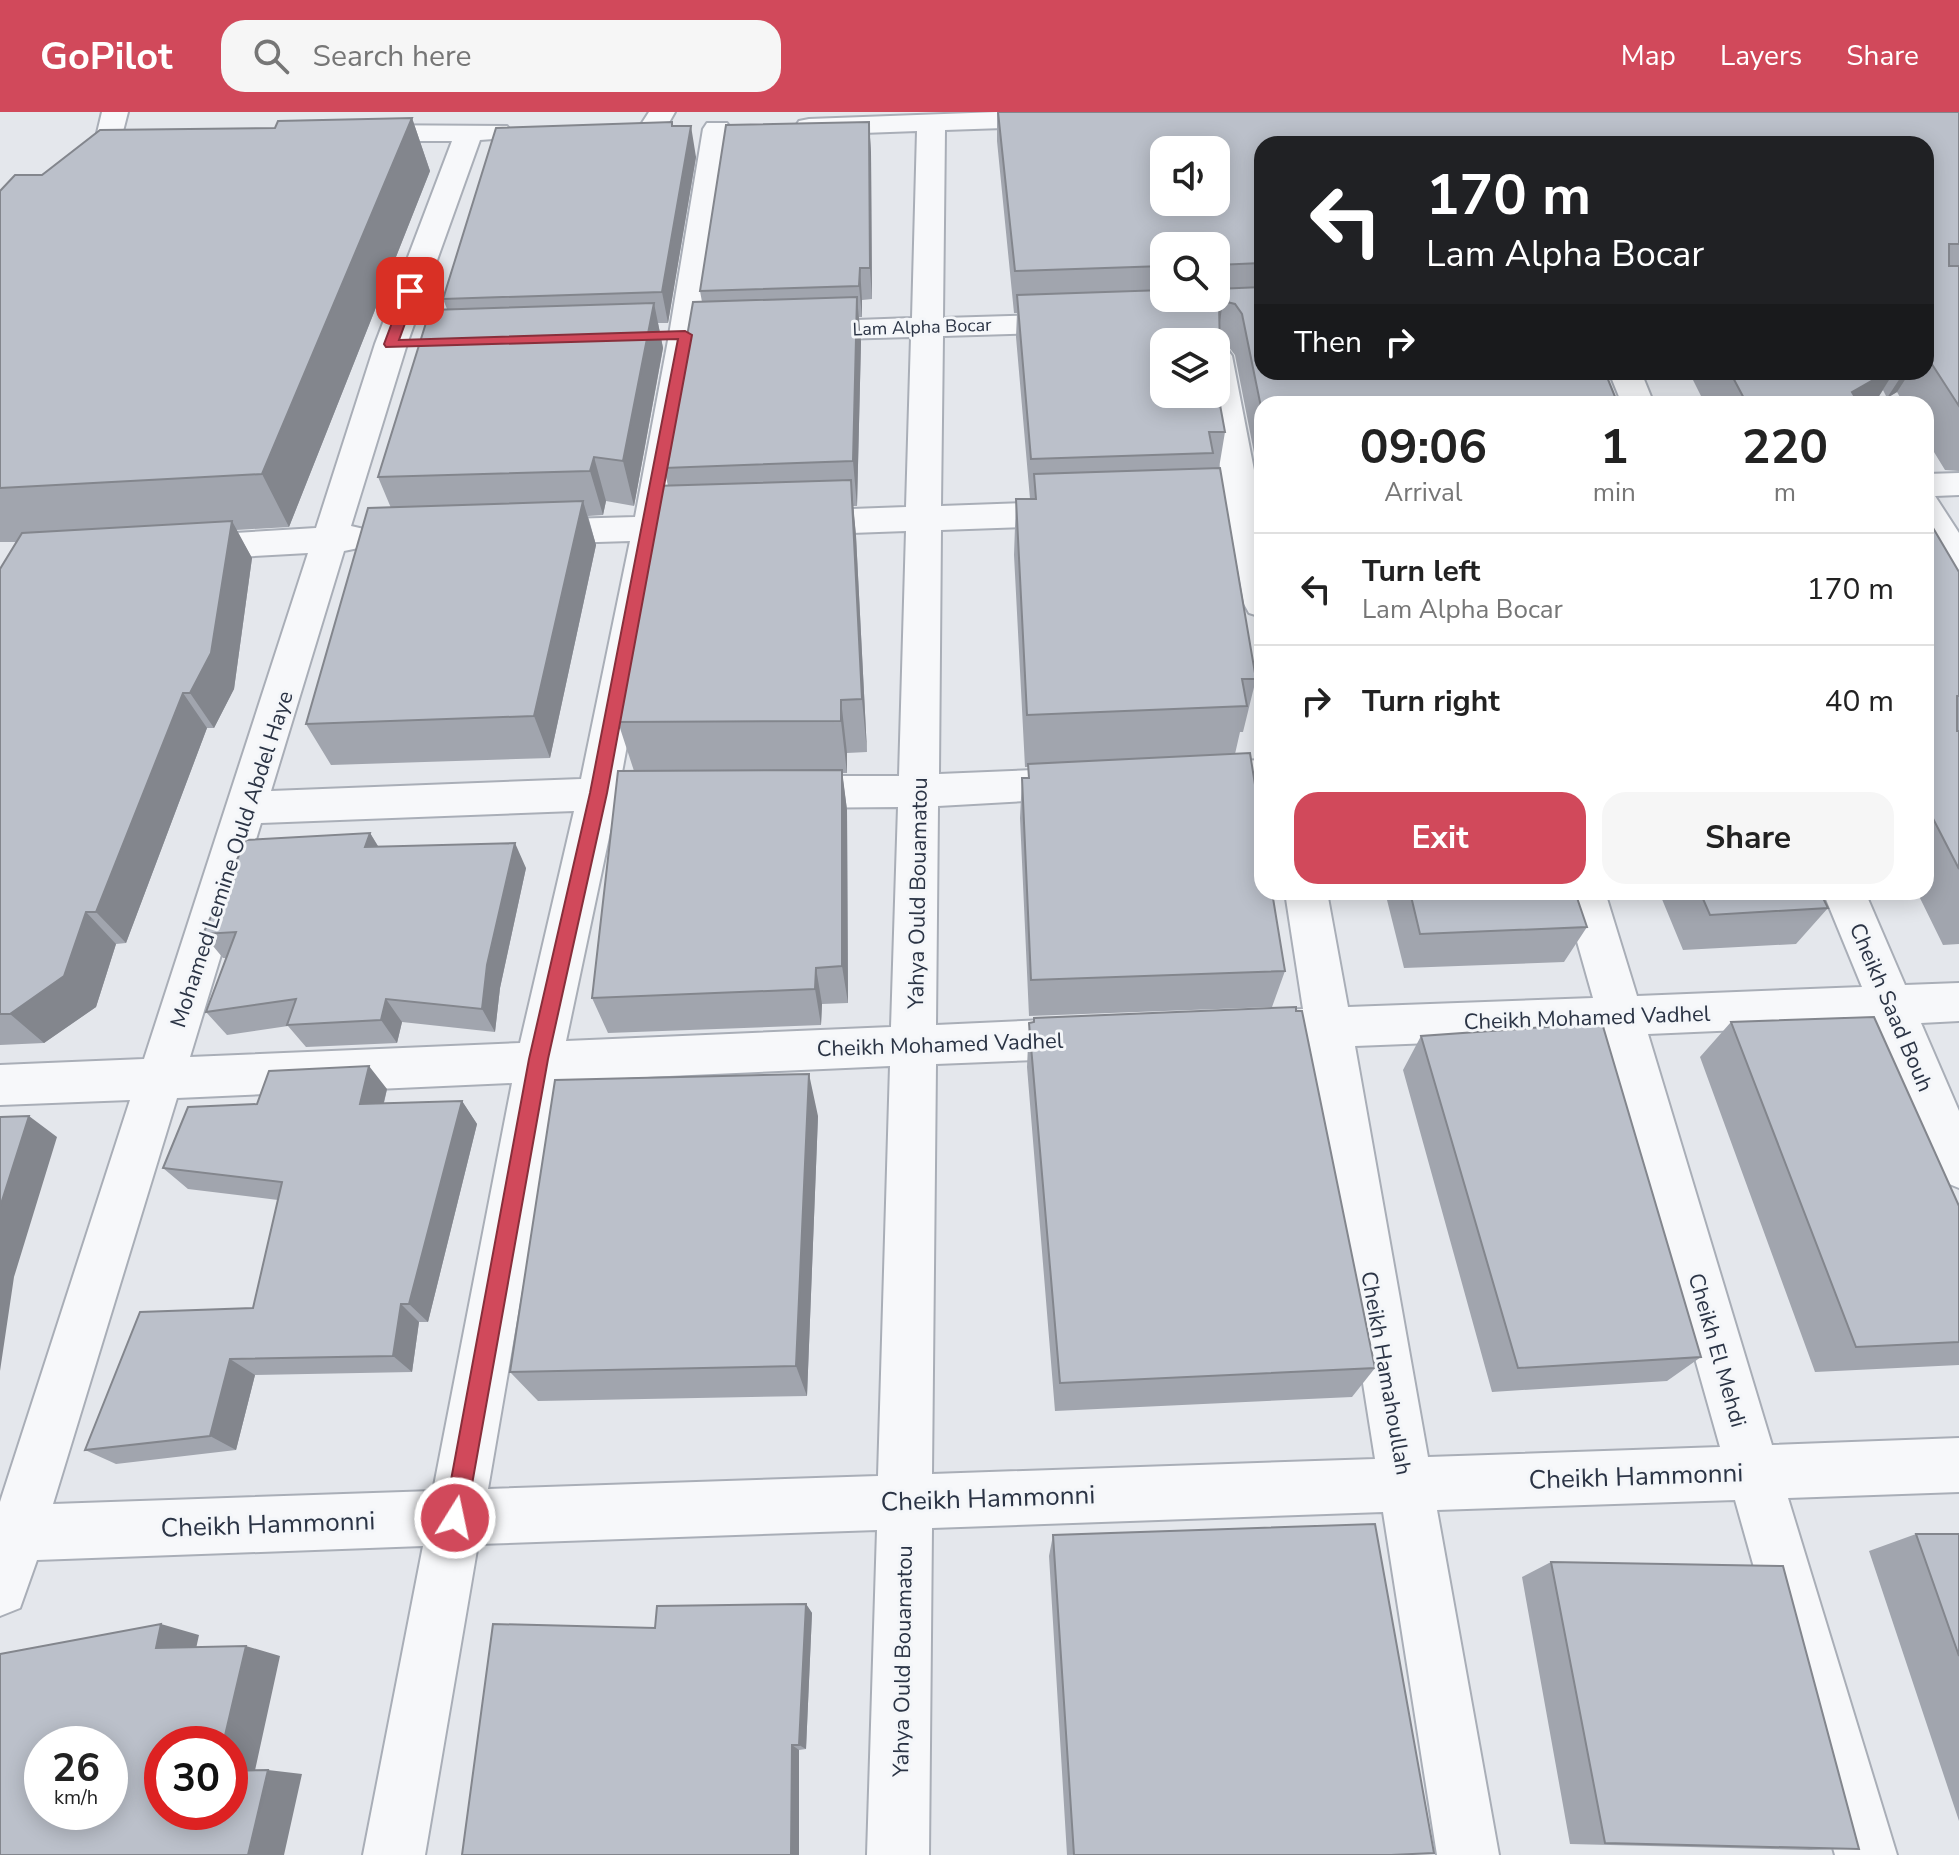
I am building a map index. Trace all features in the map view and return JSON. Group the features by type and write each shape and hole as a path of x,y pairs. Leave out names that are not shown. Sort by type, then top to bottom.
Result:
{"street":[{"path":"778,128 1091,117"},
{"name":"Yahya Ould Bouamatou","path":"898,1855 931,123"},
{"path":"394,1855 539,1059 598,793 685,335 691,126 622,130"},
{"path":"329,133 530,131"},
{"path":"107,132 142,133"},
{"name":"Mohamed Lemine Ould Abdel Haye","path":"0,1588 330,539 406,344 469,132"},
{"name":"Lam Alpha Bocar","path":"776,332 1100,322"},
{"path":"772,524 1252,508 1229,408"},
{"path":"1934,485 1959,484"},
{"path":"1934,519 1959,564"},
{"path":"498,533 711,526"},
{"path":"146,550 391,537"},
{"path":"742,792 918,791 1254,775"},
{"path":"245,808 662,793"},
{"name":"Cheikh Hamahoullah","path":"1307,900 1468,1855"},
{"name":"Cheikh El Mehdi","path":"1586,900 1866,1855"},
{"name":"Cheikh Saad Bouh","path":"1847,900 1959,1166"},
{"name":"Cheikh Mohamed Vadhel","path":"1201,1033 1959,1002"},
{"name":"Cheikh Mohamed Vadhel","path":"0,1085 539,1059 1137,1036"},
{"name":"Cheikh Hammonni","path":"17,1533 1959,1465"}],"building":[{"path":"998,112 1959,112 1959,244 1949,244 1949,266 1959,266 1959,406 1934,367 1934,136 1254,136 1254,263 1230,264 1230,232 1150,232 1150,266 1015,271"},
{"path":"412,118 262,474 0,488 0,191 15,175 42,175 100,130 275,128 278,121"},
{"path":"672,122 672,126 691,126 662,292 443,299 496,128"},
{"path":"869,122 870,268 860,268 859,286 700,291 726,125"},
{"path":"1254,287 1254,373 1242,314 1235,304 1230,303 1230,288"},
{"path":"1150,290 1150,312 1219,312 1220,328 1150,328 1150,408 1221,408 1225,432 1209,432 1213,453 1031,459 1017,295"},
{"path":"857,297 853,461 664,468 693,302"},
{"path":"654,303 623,461 594,457 590,471 378,477 430,310"},
{"path":"1255,380 1608,380 1615,396 1259,396"},
{"path":"1734,380 1873,380 1852,392 1854,396 1743,396"},
{"path":"1220,468 1254,667 1254,679 1242,679 1247,706 1027,715 1016,499 1036,499 1034,474"},
{"path":"851,480 862,699 841,700 841,721 618,722 633,594 654,486"},
{"path":"583,501 534,716 306,724 368,508"},
{"path":"232,521 211,653 190,693 183,693 96,912 86,912 64,976 10,1014 0,1014 0,569 22,533"},
{"path":"1934,530 1959,572 1959,869 1934,821"},
{"path":"1250,753 1254,778 1254,900 1273,900 1285,971 1031,980 1022,778 1029,778 1028,764"},
{"path":"842,770 842,966 816,968 815,989 592,998 618,771"},
{"path":"370,833 365,847 515,843 487,965 482,1009 386,999 381,1020 287,1025 296,999 206,1012 236,932 203,934 246,840"},
{"path":"1412,900 1578,900 1587,927 1420,934"},
{"path":"1703,900 1824,900 1828,908 1710,915"},
{"path":"1296,1007 1296,1011 1302,1011 1375,1368 1060,1383 1029,1023 1034,1022 1034,1018"},
{"path":"1874,1017 1959,1206 1959,1342 1856,1347 1731,1022"},
{"path":"1602,1023 1701,1357 1518,1368 1421,1036"},
{"path":"369,1066 360,1104 462,1101 409,1304 401,1304 393,1356 230,1359 210,1436 85,1450 140,1312 253,1308 282,1182 163,1168 188,1107 257,1104 269,1071"},
{"path":"809,1074 796,1366 510,1372 555,1080"},
{"path":"29,1116 0,1207 0,1117"},
{"path":"1375,1524 1434,1853 1074,1855 1053,1535"},
{"path":"1916,1534 1959,1534 1959,1656"},
{"path":"1551,1562 1783,1566 1859,1849 1605,1843"},
{"path":"806,1604 799,1745 792,1745 791,1855 462,1855 493,1624 655,1628 657,1606"},
{"path":"161,1624 156,1648 246,1646 227,1726 144,1726 144,1830 248,1830 248,1771 268,1770 248,1855 0,1855 0,1654"}],"route":[{"path":"410,291 391,344 685,335 598,793 539,1059 455,1518"}]}
